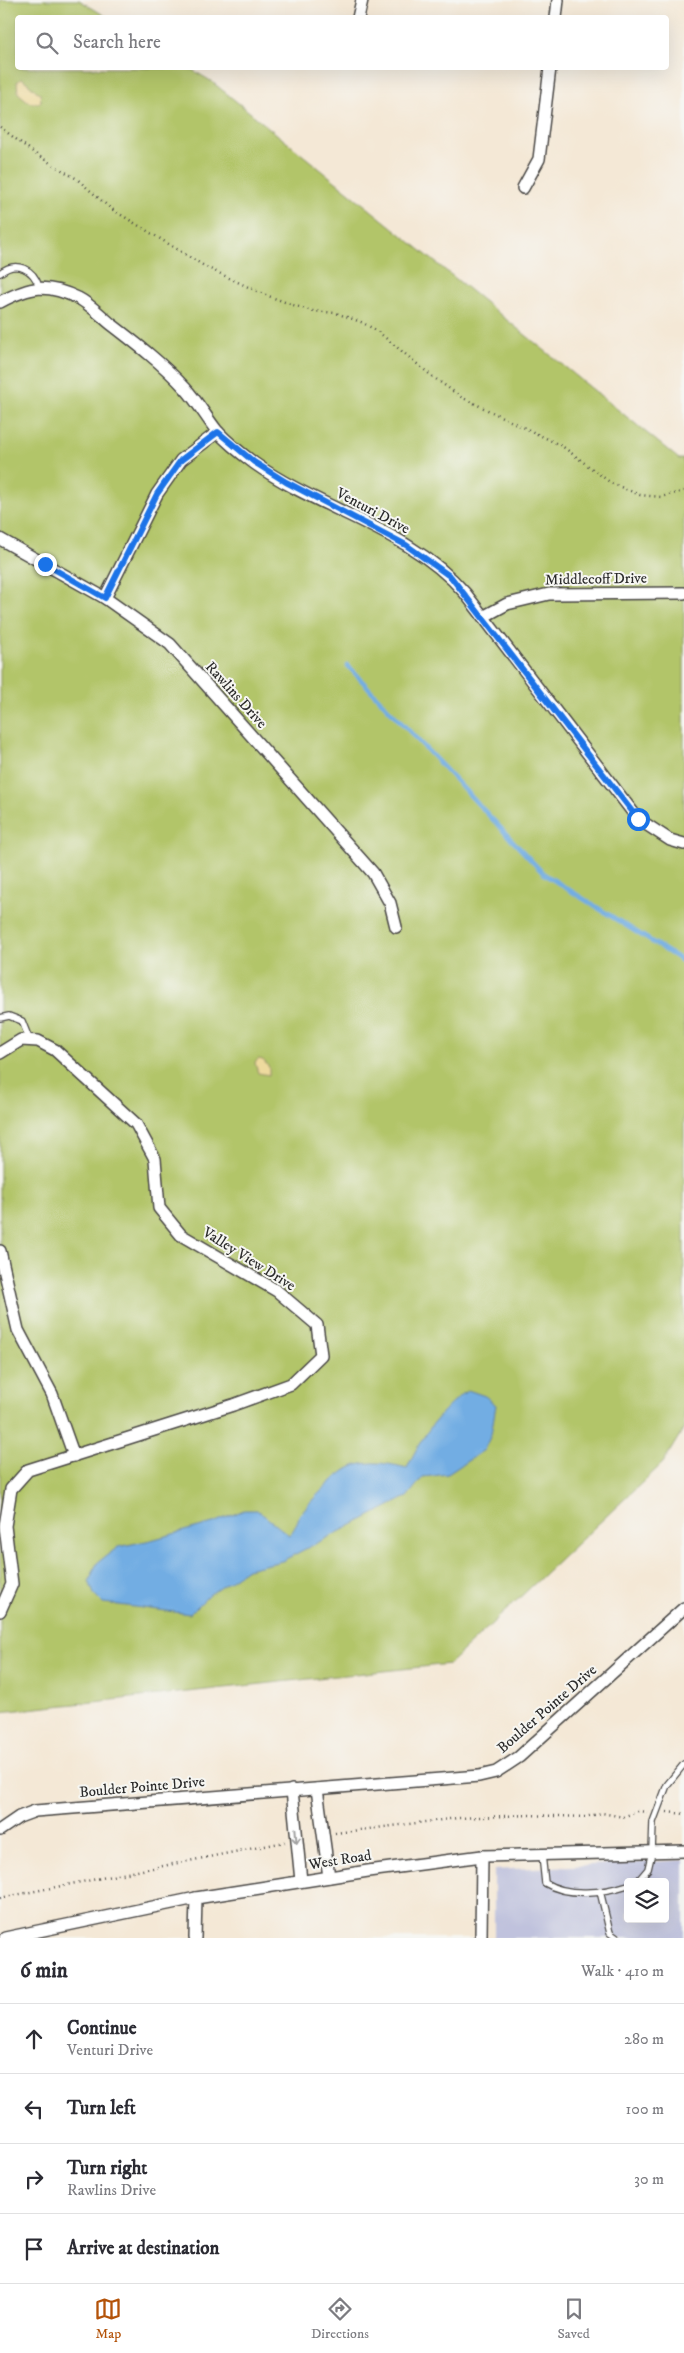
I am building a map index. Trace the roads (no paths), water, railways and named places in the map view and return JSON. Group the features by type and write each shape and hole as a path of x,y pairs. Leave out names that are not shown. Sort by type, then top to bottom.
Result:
{"street":[{"path":"359,15 362,0"},
{"path":"556,15 558,0"},
{"path":"522,188 539,159 550,70"},
{"name":"Venturi Drive","path":"0,302 21,292 39,287 60,291 81,300 159,362 186,389 218,432 254,462 286,482 406,545 431,561 451,577 638,819 670,840 684,844"},
{"path":"105,598 157,494 181,460 218,432"},
{"name":"Rawlins Drive","path":"0,538 105,598 170,644 373,873 390,903 396,927"},
{"name":"Middlecoff Drive","path":"483,617 508,604 528,597 549,594 684,593"},
{"path":"0,1053 20,1040 30,1041"},
{"name":"Valley View Drive","path":"0,1611 12,1584 5,1526 11,1489 28,1470 233,1405 291,1384 321,1355 317,1324 277,1291 182,1235 159,1208 155,1159 136,1124 55,1050 38,1041 30,1041"},
{"path":"0,1251 18,1330 52,1394 74,1456"},
{"name":"Boulder Pointe Drive","path":"0,1830 19,1816 35,1811 479,1776 496,1772 519,1757 684,1608"},
{"path":"317,1789 329,1877"},
{"path":"292,1790 301,1881"},
{"name":"West Road","path":"4,1938 196,1898 301,1881 482,1856 684,1851"},
{"path":"481,1938 482,1856"},
{"path":"195,1938 196,1898"}],"lane":[{"path":"0,273 8,268 24,268 36,278 39,287"},
{"path":"0,1018 9,1016 22,1021 30,1041"},
{"path":"641,1878 648,1869 652,1852 653,1822 667,1785 684,1764"},
{"path":"542,1855 545,1883 553,1888 566,1891 600,1891 614,1890 624,1886"},
{"path":"600,1891 610,1934 617,1938"}],"water":[{"path":"468,1390 485,1396 496,1405 491,1435 484,1450 448,1474 423,1477 407,1497 282,1561 247,1569 209,1595 190,1614 103,1603 94,1594 89,1581 97,1563 118,1547 213,1523 244,1510 257,1510 289,1535 306,1507 326,1486 348,1469 361,1464 374,1463 407,1468 432,1425 449,1406"}],"waterway":[{"path":"347,665 544,874 684,962"}]}
